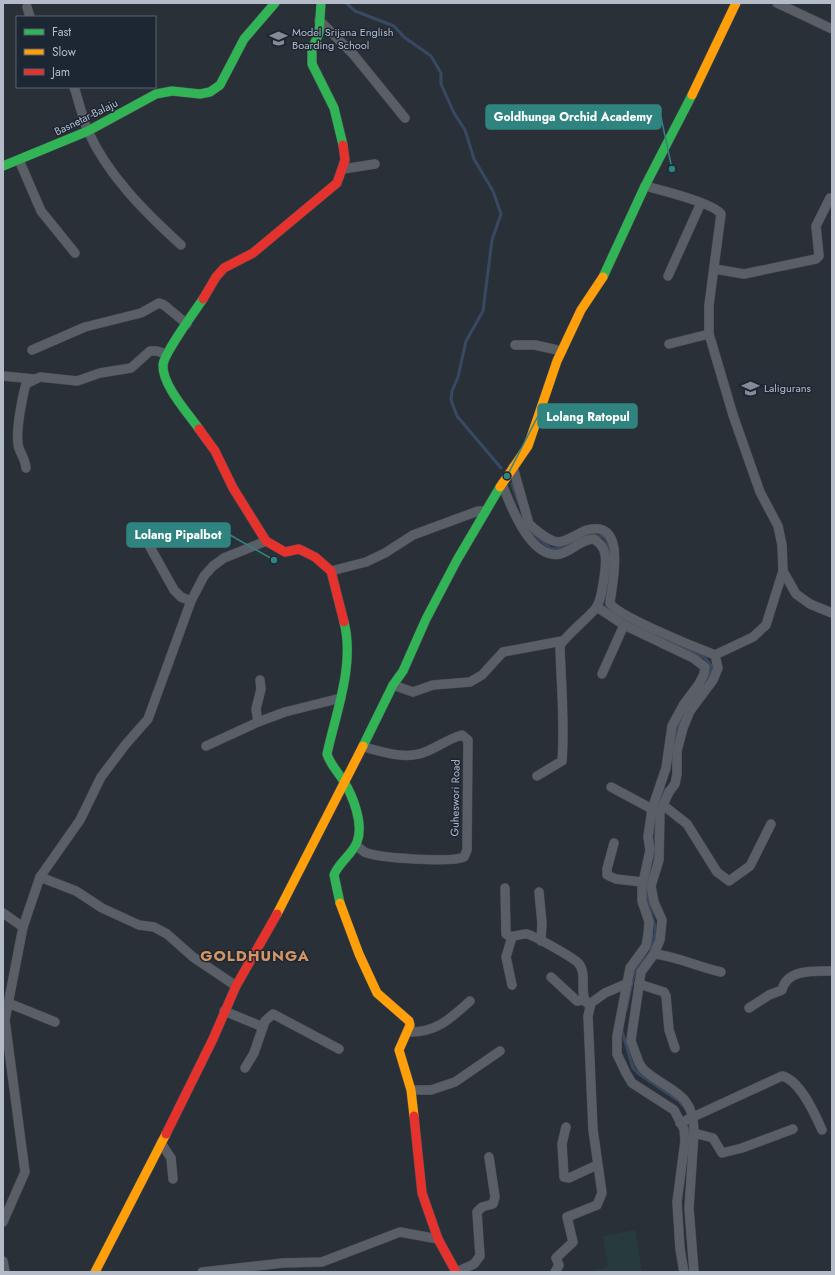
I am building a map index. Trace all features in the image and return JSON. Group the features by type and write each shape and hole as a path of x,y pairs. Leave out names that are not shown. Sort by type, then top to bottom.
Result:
{"street":[{"name":"Basnetar-Balaju","path":"3,166 88,131 154,90 200,94 210,92 220,85 244,39 275,3"},
{"path":"321,3 319,33 312,49 312,64 334,108 343,143 345,160 343,170 336,183 267,242 253,253 224,268 216,277 188,324 166,354 163,365 165,376 174,395 215,451 232,488 266,541 285,552 299,549 315,557 331,571 347,634 347,666 341,698 327,754 329,762 345,784 354,804 359,826 357,846 337,870 334,876 336,890 349,928 376,991 383,1001 409,1021 410,1025 408,1032 401,1042 399,1050 411,1090 422,1193 438,1239 456,1272 474,1264 480,1256 477,1212 482,1207 493,1204 495,1197 489,1157"},
{"path":"95,1272 161,1143 236,986 264,939 345,784 393,685 403,671 426,619 485,511 528,446 562,351 581,310 606,273 645,186 701,78 736,3"},
{"path":"777,3 832,28"},
{"path":"27,7 30,16"},
{"path":"319,20 353,54 405,118"},
{"path":"74,88 88,131 119,181 145,210 181,246"},
{"path":"19,160 40,211 75,253"},
{"path":"343,170 375,164"},
{"path":"513,467 530,524 535,529 551,540 559,542 593,529 599,530 610,537 614,546 616,563 610,597 611,605 631,618 715,655 753,637 766,625 783,572 782,545 778,526 760,492 733,415 709,334 709,305 715,270 721,214 719,211 701,203 645,186"},
{"path":"715,270 744,274 816,259 819,256 816,226 830,198"},
{"path":"668,276 701,203"},
{"path":"32,350 85,328 141,313 159,303 164,305 188,324"},
{"path":"669,344 709,334"},
{"path":"515,345 535,344 562,351"},
{"path":"26,468 25,459 17,442 26,384 40,377 77,381 100,373 132,368 150,351 157,351 166,354"},
{"path":"3,376 34,379"},
{"path":"393,685 413,692 433,685 470,682 482,675 503,652 562,641 576,631 597,607 604,573 605,554 602,546 590,539 562,554 554,554 540,547 525,533 519,524 502,484"},
{"path":"331,571 366,562 385,553 413,535 478,510 485,511"},
{"path":"3,1222 26,1172 5,1020 23,927 40,877 80,820 101,777 126,744 148,720 192,600 204,576 213,566 224,558 266,541"},
{"path":"150,547 174,590 181,597 192,600"},
{"path":"783,572 796,594 810,604 832,613"},
{"path":"597,607 624,625 694,658 705,667 704,674 699,684 684,704 672,726 666,768 652,809 648,837 650,850 646,885 642,901 649,922 648,935 646,946 630,968 632,988 631,1041 639,1063 648,1074 682,1097 690,1106 693,1117 694,1133 689,1208 694,1272"},
{"path":"602,674 624,625"},
{"path":"537,776 562,761 564,734 560,646 562,641"},
{"path":"646,885 659,860 660,812 669,792 675,784 677,774 677,750 683,728 690,711 713,680 718,668 715,655"},
{"path":"258,722 256,709 261,689 260,680"},
{"path":"206,746 258,722 285,712 341,698"},
{"name":"Guheswori Road","path":"357,846 366,853 385,857 460,859 464,857 467,850 468,740 465,736 462,734 450,738 419,754 405,756 364,746"},
{"path":"612,786 652,809"},
{"path":"663,805 687,824 717,872 729,881 750,866 771,824"},
{"path":"614,843 607,869 607,875 616,879 646,885"},
{"path":"40,877 76,891 102,908 139,925 154,927 167,934 192,958 236,986"},
{"path":"646,885 662,920 660,940 654,954 632,988 618,1027 617,1054 632,1083 674,1110 682,1121 685,1141 677,1202 680,1249 684,1272"},
{"path":"505,888 506,934 512,937 527,934 577,962 581,967 588,1002 593,1130 602,1193 599,1203 567,1217 573,1242 556,1258 560,1265 555,1272"},
{"path":"539,892 542,923 541,942"},
{"path":"3,914 23,927"},
{"path":"512,937 506,957 512,985"},
{"path":"654,954 669,955 702,968 721,972"},
{"path":"749,1008 769,995 782,990 784,982 793,975 812,971 832,971"},
{"path":"551,977 577,1002 588,1002 605,993 632,988 664,992 666,996 671,1040 674,1048"},
{"path":"408,1032 429,1031 452,1018 470,1001"},
{"path":"8,1003 55,1022"},
{"path":"224,1011 263,1027"},
{"path":"245,1068 254,1053 263,1027 269,1016 272,1014 277,1015 339,1049"},
{"path":"411,1090 436,1089 455,1082 500,1051"},
{"path":"682,1121 782,1076 788,1077 800,1091 812,1109 822,1130"},
{"path":"566,1127 562,1144 564,1177 569,1178 598,1165"},
{"path":"694,1133 714,1138 722,1153 727,1153 793,1129"},
{"path":"161,1143 171,1158 173,1179"},
{"path":"202,1272 283,1262 322,1262 400,1232 438,1239"},
{"path":"3,1260 4,1272"}],"green space":[{"path":"635,1230 642,1272 591,1272 608,1267 603,1236"}],"waterway":[{"path":"346,3 355,11 394,26 404,37 431,56 441,73 441,84 454,113 465,130 474,159 493,191 501,214 492,240 483,311 466,341 458,377 452,391 451,400 457,416 501,468"},
{"path":"512,484 519,504"},
{"path":"528,529 550,548 556,549 565,547 584,536 603,536 607,541 610,554"},
{"path":"608,585 606,604 612,612"},
{"path":"622,619 635,625"},
{"path":"662,637 705,658 712,667 708,679"},
{"path":"676,736 680,720 685,714"},
{"path":"660,802 666,789"},
{"path":"655,840 656,819"},
{"path":"653,859 655,847"},
{"path":"626,1010 634,974 638,965 650,953 656,931 647,898 647,886"},
{"path":"622,1031 633,1068 639,1074 679,1101 686,1109"}],"traffic: fast":[{"path":"3,166 88,131 156,94 172,91 200,94 210,92 220,85 244,39 275,3"},
{"path":"321,3 319,33 312,49 312,64 334,108 343,145"},
{"path":"603,277 645,186 692,95"},
{"path":"199,429 171,390 164,373 163,365 174,342 203,299"},
{"path":"363,746 393,685 403,671 426,619 457,560 500,487"},
{"path":"340,903 334,875 336,870 355,847 359,835 358,819 354,802 327,754 346,672 347,638 344,622"}],"traffic: slow":[{"path":"692,95 736,3"},
{"path":"500,487 528,446 557,361 581,310 603,277"},
{"path":"277,914 363,746"},
{"path":"340,903 359,954 377,993 409,1021 410,1025 399,1050 411,1090 414,1116"},
{"path":"95,1272 166,1134"}],"traffic: jam":[{"path":"203,299 216,277 224,268 253,253 337,183 345,160 343,145"},
{"path":"199,429 215,451 233,488 266,541 285,552 299,549 315,557 331,571 344,622"},
{"path":"166,1134 213,1039 236,986 277,914"},
{"path":"414,1116 422,1193 438,1239 456,1272"}],"place":[{"name":"Model Srijana English Boarding School","path":"279,38"},
{"name":"Goldhunga Orchid Academy","path":"672,169"},
{"name":"Laligurans","path":"751,388"},
{"name":"Lolang Ratopul","path":"507,476"},
{"name":"Lolang Pipalbot","path":"274,560"}],"district":[{"name":"GOLDHUNGA","path":"255,956"}]}
